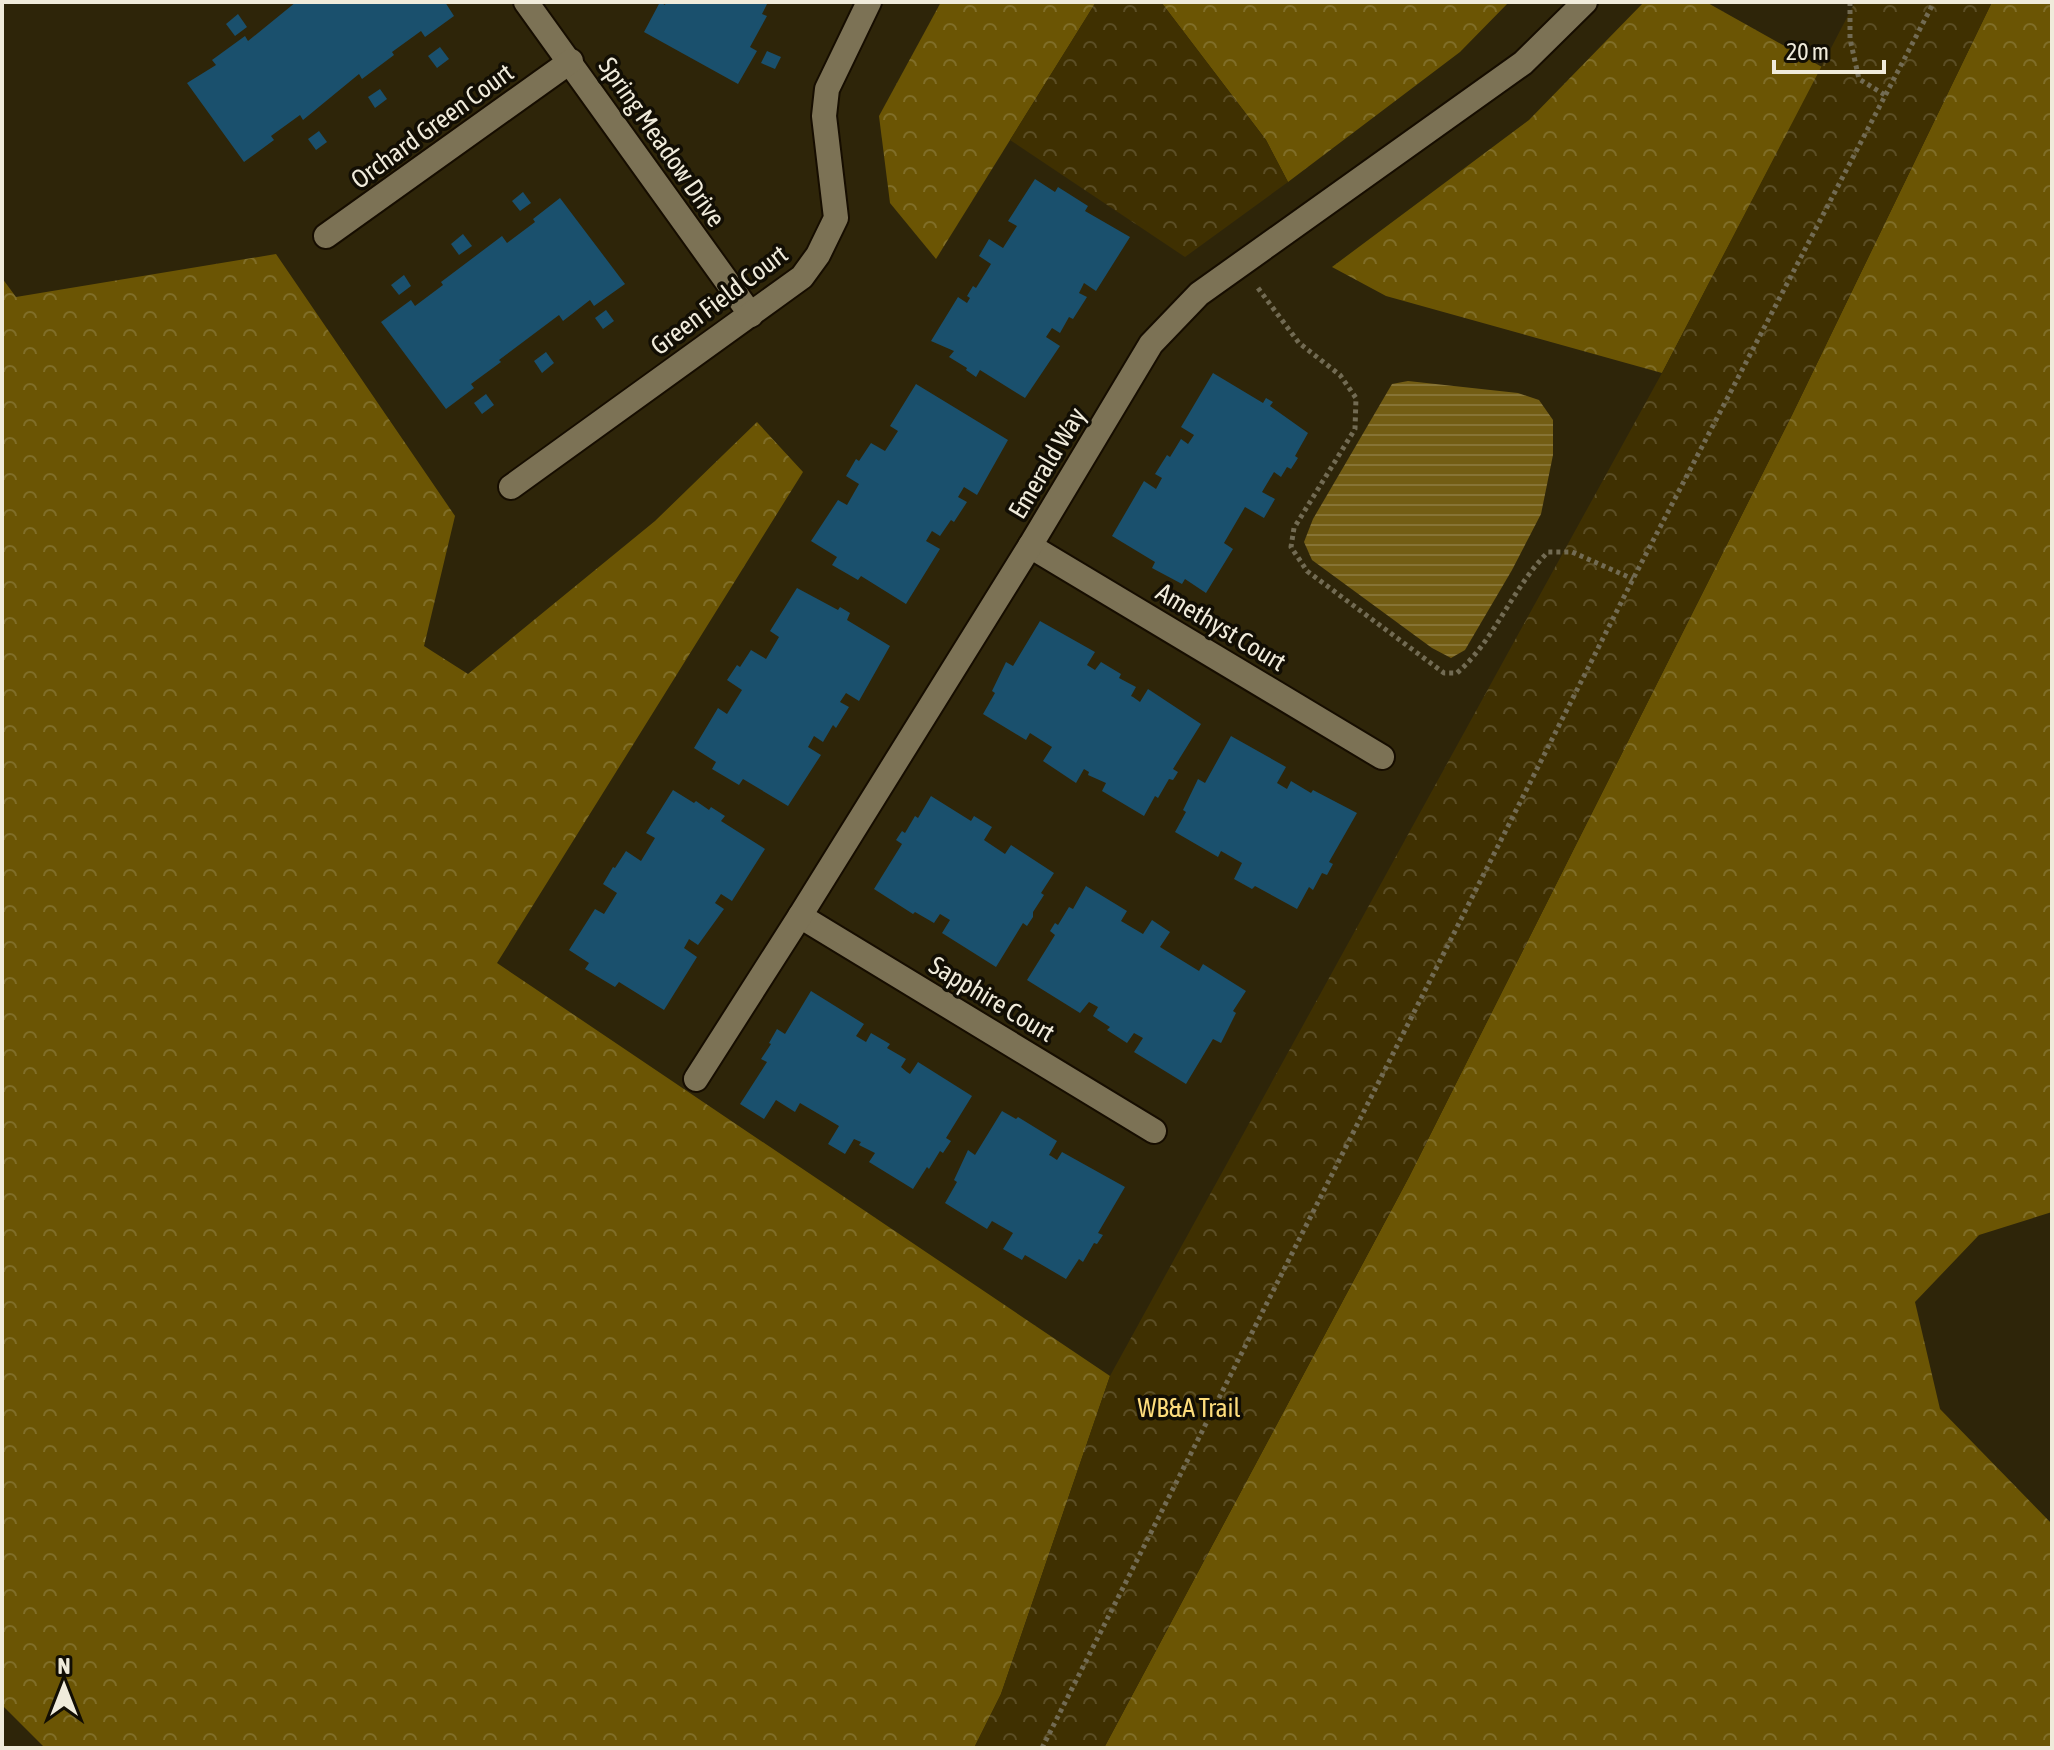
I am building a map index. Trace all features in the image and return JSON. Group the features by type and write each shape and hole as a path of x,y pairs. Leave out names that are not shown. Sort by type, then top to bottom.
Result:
{"street":[{"name":"Spring Meadow Drive","path":"526,2 751,315"},
{"name":"Green Field Court","path":"511,487 802,277 818,255 836,218 824,116 827,89 869,2"},
{"name":"Emerald Way","path":"696,1079 1030,546 1151,344 1199,294 1523,63 1585,2"},
{"name":"Orchard Green Court","path":"326,236 571,61"},
{"name":"Amethyst Court","path":"1030,546 1382,757"},
{"name":"Sapphire Court","path":"800,916 1154,1131"}],"path":[{"path":"1850,2 1850,39 1859,79 1885,95"},
{"path":"1042,1748 1633,579 1934,2"},
{"path":"1241,264 1299,343 1340,375 1356,398 1355,429 1294,528 1291,547 1307,571 1444,673 1457,673 1474,658 1532,568 1548,552 1572,552 1633,579"}],"green space":[{"path":"941,2 1096,2 936,259 890,203 879,116"},
{"path":"1096,2 1161,2 1266,140 1288,182 1185,257 1010,140"},
{"path":"1161,2 1509,2 1460,52 1288,182 1266,140"},
{"path":"1644,2 1706,2 1822,67 1662,373 1386,296 1332,267 1529,120"},
{"name":"WB&A Trail","path":"1855,2 1992,2 1792,415 1409,1177 1104,1748 974,1748 1001,1694 1110,1376 1662,373"},
{"path":"1992,2 2052,2 2052,1212 1979,1235 1915,1302 1940,1409 2052,1524 2052,1748 1104,1748 1409,1177 1792,415"},
{"path":"276,254 455,516 424,646 468,674 655,521 757,422 803,472 497,963 1110,1376 1001,1694 974,1748 45,1748 2,1705 2,278 16,297"}],"shaded area":[{"path":"1408,381 1518,393 1539,400 1553,420 1553,455 1541,514 1465,650 1451,658 1432,648 1312,560 1304,542 1313,519 1392,384"}],"building":[{"path":"296,2 445,2 454,16 425,37 421,31 362,79 359,74 303,120 300,115 271,136 274,140 244,162 187,83 216,65 212,60 245,36 248,41"},
{"path":"660,2 665,5 666,2 768,2 762,14 767,16 750,47 757,51 738,84 644,32"},
{"path":"238,14 247,27 235,36 226,24"},
{"path":"440,47 449,59 437,68 428,56"},
{"path":"767,51 781,57 775,69 761,63"},
{"path":"380,89 387,99 375,108 368,97"},
{"path":"319,131 327,142 316,150 308,139"},
{"path":"1035,179 1055,192 1058,187 1088,206 1085,211 1130,237 1096,291 1084,283 1079,293 1087,297 1073,319 1069,317 1060,333 1052,328 1046,337 1060,346 1025,398 980,370 976,377 949,357 954,351 931,341 958,297 967,303 973,286 976,288 991,264 979,256 989,239 1003,248 1017,226 1008,221"},
{"path":"523,192 531,203 520,211 512,201"},
{"path":"560,198 625,284 594,306 590,300 563,321 559,315 499,360 501,362 471,384 474,388 446,409 381,322 411,300 415,306 443,285 441,282 502,236 507,243"},
{"path":"463,234 472,246 459,255 451,244"},
{"path":"404,275 411,286 399,295 391,285"},
{"path":"606,310 614,321 603,329 595,318"},
{"path":"546,352 554,363 542,373 534,361"},
{"path":"1213,373 1263,403 1266,398 1273,402 1270,406 1308,433 1291,469 1287,467 1281,477 1274,472 1262,492 1275,499 1264,518 1245,507 1224,543 1233,549 1206,593 1185,579 1182,584 1152,568 1155,562 1112,536 1144,481 1156,489 1162,478 1155,474 1167,455 1170,457 1181,439 1188,444 1194,435 1181,427"},
{"path":"916,384 1008,440 977,495 964,487 958,497 967,502 954,522 951,520 940,536 932,531 926,541 940,549 906,604 861,576 858,580 832,565 837,557 811,541 838,500 847,505 859,484 846,476 856,459 859,461 871,443 885,451 898,431 890,426"},
{"path":"486,394 494,405 482,414 474,403"},
{"path":"797,588 838,610 840,607 850,613 847,620 890,646 859,701 846,693 840,702 849,707 836,728 833,725 823,742 814,736 808,747 821,755 788,806 743,779 739,785 712,769 716,762 694,748 718,708 727,714 742,690 727,680 737,665 740,667 751,650 766,659 779,637 770,631"},
{"path":"1040,621 1095,652 1087,665 1095,670 1101,662 1121,674 1119,678 1136,687 1131,696 1140,702 1148,689 1201,724 1173,769 1178,772 1175,777 1169,779 1158,798 1155,796 1144,816 1102,791 1106,783 1088,775 1089,772 1084,769 1076,783 1043,761 1052,747 1030,733 1026,740 983,714 995,693 992,691 1006,662 1013,666"},
{"path":"1231,736 1286,767 1277,783 1287,789 1291,781 1357,813 1329,862 1333,864 1327,875 1322,873 1313,890 1309,887 1297,909 1255,886 1252,889 1234,879 1242,863 1221,851 1218,857 1175,832 1198,779 1205,783"},
{"path":"673,790 709,810 711,807 725,816 721,821 765,849 732,901 721,894 715,903 724,909 698,945 689,939 684,948 697,957 664,1010 619,982 615,987 585,969 589,963 569,950 595,909 604,914 617,893 603,884 613,867 626,851 641,861 655,838 646,833"},
{"path":"931,796 971,821 974,816 992,827 984,840 1005,854 1011,845 1054,873 1041,893 1044,895 1033,917 1027,926 1023,923 996,967 942,933 950,920 940,914 934,923 915,912 913,914 874,889 902,844 896,840 902,831 905,833 915,816 918,818"},
{"path":"1086,886 1127,911 1121,921 1143,934 1152,920 1170,932 1160,947 1199,971 1203,964 1246,991 1233,1011 1236,1013 1221,1043 1213,1039 1186,1084 1134,1052 1143,1038 1134,1033 1127,1043 1107,1030 1110,1027 1093,1016 1098,1007 1089,1002 1080,1013 1027,980 1055,935 1050,931 1055,923 1058,925 1069,907 1073,909"},
{"path":"811,991 864,1024 856,1036 866,1042 871,1033 890,1044 887,1048 906,1059 901,1067 910,1074 918,1062 972,1096 946,1138 951,1141 943,1153 940,1151 929,1169 927,1167 913,1189 869,1162 875,1153 859,1145 861,1142 854,1139 845,1154 828,1144 839,1126 800,1103 795,1112 776,1100 764,1119 740,1104 767,1062 761,1059 777,1029 785,1034"},
{"path":"1002,1111 1057,1141 1049,1155 1057,1160 1062,1152 1125,1187 1098,1233 1103,1235 1097,1244 1094,1243 1083,1262 1079,1259 1066,1279 1025,1255 1022,1260 1003,1249 1013,1233 992,1221 987,1229 945,1203 957,1182 954,1180 968,1150 975,1155"}]}
